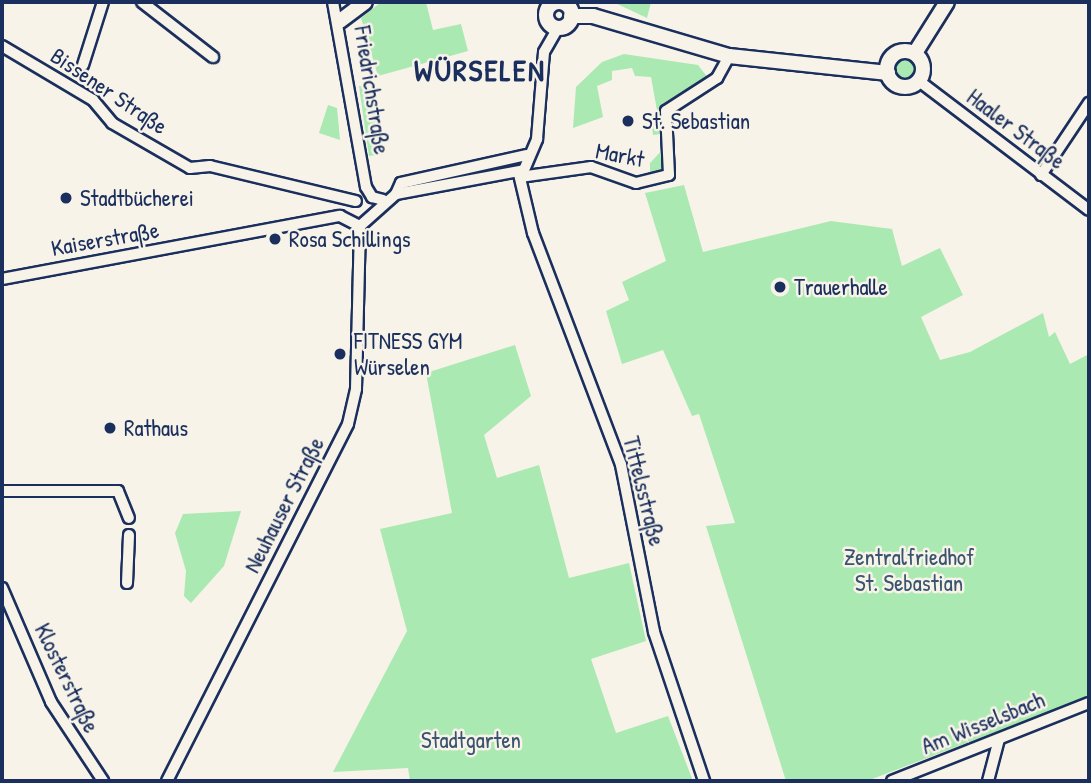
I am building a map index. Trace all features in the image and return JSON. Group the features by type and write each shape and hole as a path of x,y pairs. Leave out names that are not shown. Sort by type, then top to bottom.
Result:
{"street":[{"path":"83,65 103,2"},
{"path":"142,2 213,57"},
{"name":"Friedrichstraße","path":"333,2 340,21 366,187"},
{"path":"340,21 364,2"},
{"path":"915,53 947,2"},
{"path":"558,28 547,21 544,5 563,3 571,16"},
{"path":"520,175 528,158 544,52 558,28 571,16 593,16 729,56 888,74 904,87 919,81 923,66 915,53"},
{"name":"Bissener Straße","path":"2,46 93,100 112,123 190,168 210,166 259,182 323,191 356,201"},
{"path":"888,74 897,52 915,53"},
{"name":"Markt","path":"360,226 383,200 396,194 590,167 636,183 669,175 666,111 717,78 729,56"},
{"name":"Haaler Straße","path":"919,81 1089,210"},
{"path":"1041,175 1089,103"},
{"name":"Markt","path":"396,194 401,183 528,158"},
{"name":"Tittelsstraße","path":"520,175 537,247 621,465 654,632 704,781"},
{"path":"360,226 340,216 366,187 372,197 383,200"},
{"name":"Kaiserstraße","path":"2,278 340,216"},
{"name":"Neuhauser Straße","path":"167,781 348,424 356,389 360,226"},
{"path":"2,491 118,491 129,518"},
{"path":"127,583 129,535"},
{"name":"Klosterstraße","path":"2,588 51,702 103,781"},
{"name":"Am Wisselsbach","path":"892,781 1089,703"},
{"path":"988,781 999,739"}],"green space":[{"path":"381,2 426,2 433,30 461,24 468,51 378,76 361,18"},
{"path":"613,2 651,2 647,18"},
{"path":"624,54 698,65 708,78 668,105 666,160 658,174 641,177 650,173 650,163 664,148 661,134 653,135 651,120 658,116 651,77 635,76 632,68 612,71 612,80 597,86 603,117 573,128 576,87 602,62"},
{"path":"901,60 909,60 914,69 912,76 901,78 896,73 896,65"},
{"path":"359,86 368,86 383,154 369,156"},
{"path":"328,105 337,108 340,140 319,133"},
{"name":"Zentralfriedhof St. Sebastian","path":"684,185 703,252 831,221 892,229 902,266 940,248 963,295 921,317 940,360 970,352 1043,313 1049,337 1055,332 1070,364 1089,354 1089,696 867,781 786,781 706,526 735,523 699,414 692,416 663,350 622,364 606,311 629,300 622,282 666,261 645,193"},
{"name":"Stadtgarten","path":"515,345 531,396 484,435 497,478 539,465 569,578 629,563 646,641 591,659 616,733 668,716 693,781 410,781 408,768 333,772 407,631 380,529 452,513 426,373"},
{"path":"241,511 224,566 191,603 184,596 186,571 175,533 183,514"}],"place":[{"name":"St. Sebastian","path":"628,121"},
{"name":"Stadtbücherei","path":"66,198"},
{"name":"Rosa Schillings","path":"275,239"},
{"name":"Trauerhalle","path":"780,287"},
{"name":"FITNESS GYM Würselen","path":"340,354"},
{"name":"Rathaus","path":"110,428"}],"district":[{"name":"WÜRSELEN","path":"480,70"}]}
